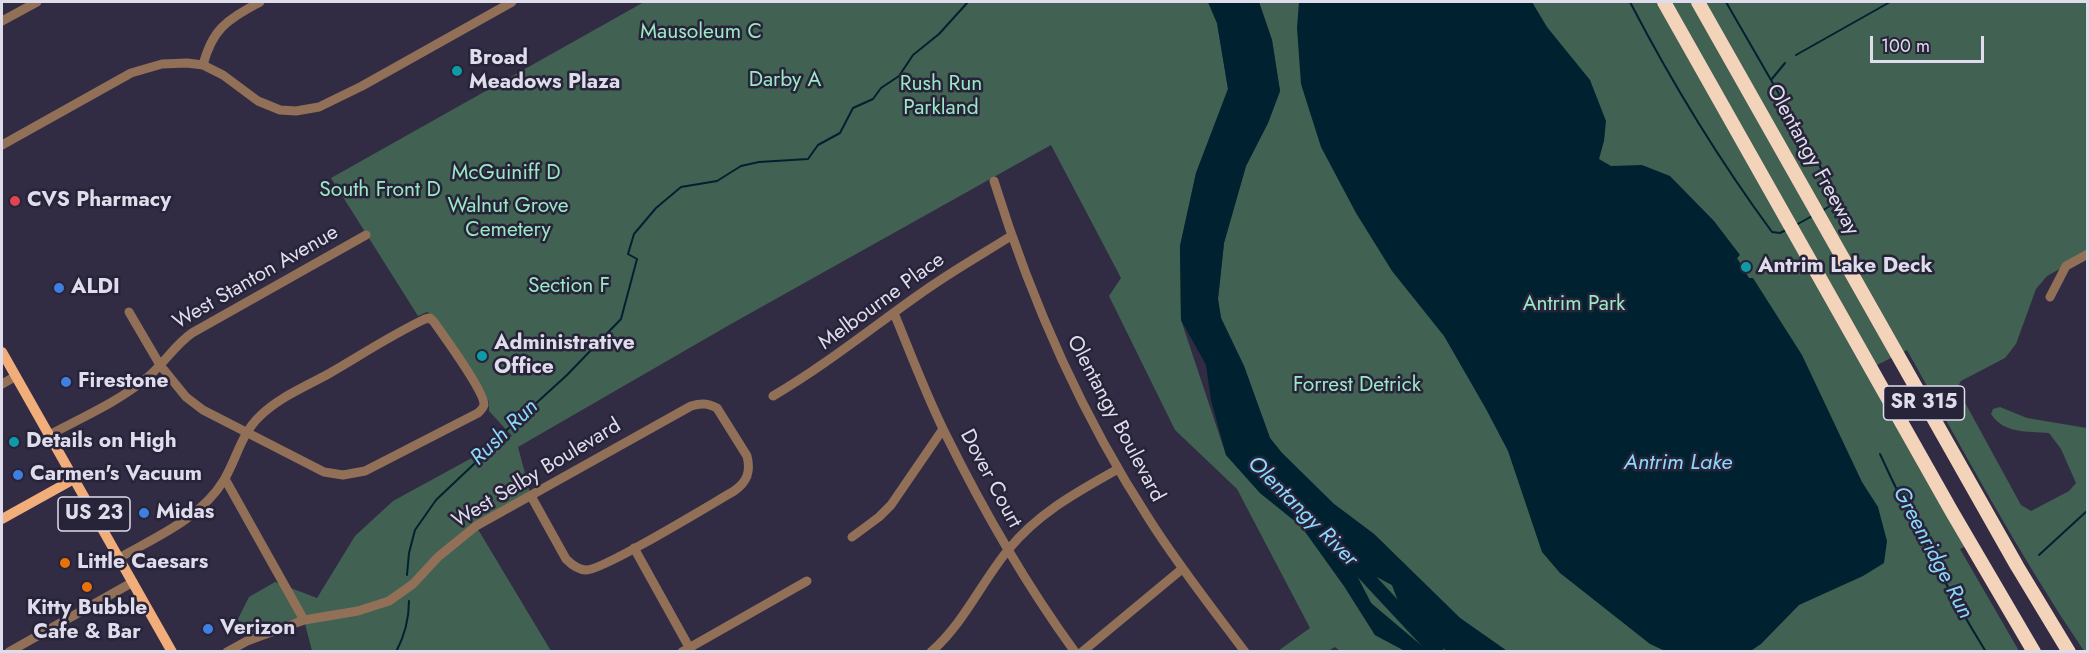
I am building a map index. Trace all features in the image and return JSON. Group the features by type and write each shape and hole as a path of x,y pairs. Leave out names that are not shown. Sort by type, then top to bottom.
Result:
{"highway":[{"name":"SR 315","path":"1664,2 1986,573 2034,651"},
{"name":"Olentangy Freeway","path":"1698,2 2011,556 2069,651"}],"main road":[{"name":"US 23","path":"2,352 172,651"},
{"path":"2,519 74,479"}],"street":[{"path":"2,21 34,2"},
{"path":"203,65 207,50 218,31 237,15 260,2"},
{"path":"2,145 131,73 152,66 173,63 203,65 223,75 264,105 280,110 312,109 334,101 512,2"},
{"name":"Olentangy Boulevard","path":"994,181 1011,236 1059,354 1093,424 1118,469 1182,569 1245,651"},
{"name":"West Stanton Avenue","path":"49,435 127,392 148,377 180,342 192,333 366,235"},
{"name":"Melbourne Place","path":"773,396 820,368 894,313 1011,236"},
{"path":"2050,297 2066,266 2088,254"},
{"path":"119,558 190,516 214,494 225,479 246,433 252,424 274,405 426,319 430,318 434,322 483,399 482,409 375,467 354,474 324,472 246,433 203,410 186,397 160,365 129,312"},
{"name":"Dover Court","path":"894,313 943,429 1008,550 1075,651"},
{"path":"2,384 15,376"},
{"name":"West Selby Boulevard","path":"227,651 303,620 358,611 389,601 413,584 438,557 476,526 691,406 699,403 717,408 747,456 748,474 743,484 633,548"},
{"path":"852,537 891,505 943,429"},
{"path":"931,651 962,618 1008,550 1022,534 1051,508 1118,469"},
{"path":"225,479 303,620"},
{"path":"531,496 572,565 587,570 595,569 633,548 685,649 807,581"},
{"path":"1082,651 1182,569"},
{"path":"9,651 133,582"}],"green space":[{"path":"644,2 1208,2 1217,23 1228,89 1196,173 1180,246 1181,320 1226,455 1260,493 1301,526 1344,586 1375,635 1405,651 1340,651 1335,647 1328,651 1278,651 1310,628 1237,489 1175,430 1109,296 1121,278 1051,145 731,324 518,447 531,496 476,526 551,651 312,651 304,620 306,615 245,635 238,619 249,597 275,582 317,598 355,536 393,501 512,436 489,411 489,402 435,317 427,312 418,316 331,178"},
{"name":"Antrim Park","path":"1259,2 2087,2 2087,254 2047,276 2036,289 2016,344 2005,358 1961,381 1957,388 2021,505 2031,511 2069,491 2076,483 2061,449 2049,433 2017,430 2002,425 1991,414 1993,409 2000,407 2027,418 2087,428 2087,651 2084,651 2060,615 2014,540 1907,350 1871,368 1970,544 1960,549 2019,651 1507,651 1460,618 1374,534 1334,504 1282,453 1270,438 1244,366 1221,318 1218,299 1224,243 1246,166 1268,123 1280,91 1272,40"},
{"path":"1356,574 1377,577 1392,585 1402,611 1430,639 1447,651 1428,651 1396,626 1371,603"}],"water":[{"path":"1208,2 1259,2 1272,40 1280,91 1268,123 1246,166 1224,243 1218,299 1221,318 1244,366 1270,438 1282,453 1334,504 1374,534 1460,618 1507,651 1447,651 1430,639 1402,611 1392,585 1377,577 1356,574 1371,603 1428,651 1405,651 1375,635 1344,586 1301,526 1260,493 1226,455 1211,400 1206,365 1181,320 1180,246 1196,173 1228,89 1217,23"},
{"name":"Antrim Lake","path":"1299,2 1532,2 1547,27 1590,80 1606,121 1599,159 1611,166 1642,165 1670,176 1714,221 1740,255 1737,258 1749,278 1753,278 1802,355 1862,482 1878,507 1887,541 1884,563 1863,576 1799,605 1761,644 1749,652 1665,651 1650,644 1560,573 1542,552 1508,451 1486,409 1444,336 1392,271 1356,213 1321,147 1301,84 1297,28"}],"waterway":[{"name":"Rush Run","path":"407,575 409,553 415,530 436,500 474,464 488,447 567,375 621,319 637,259 628,254 634,234 656,208 681,187 717,181 741,166 759,162 808,159 818,145 840,133 853,108 873,99 881,88 899,76 913,55 939,34 968,2"},
{"path":"1630,2 1696,120 1752,205 1772,232 1780,233 1788,229"},
{"path":"1726,2 1771,80"},
{"path":"1796,55 1890,2"},
{"path":"1785,63 1771,80 1839,200 1822,211"},
{"path":"1796,225 1814,215"},
{"name":"Greenridge Run","path":"1880,454 1930,554 1986,652"},
{"path":"2039,555 2088,510"},
{"name":"Olentangy River","path":"1354,563 1437,652"},
{"name":"Rush Run","path":"396,652 406,627 409,601"}],"place":[{"name":"Broad Meadows Plaza","path":"457,71"},
{"name":"CVS Pharmacy","path":"15,201"},
{"name":"Antrim Lake Deck","path":"1746,267"},
{"name":"ALDI","path":"59,288"},
{"name":"Administrative Office","path":"482,356"},
{"name":"Firestone","path":"66,382"},
{"name":"Details on High","path":"14,442"},
{"name":"Carmen's Vacuum","path":"18,475"},
{"name":"Midas","path":"144,513"},
{"name":"Little Caesars","path":"65,563"},
{"name":"Kitty Bubble Cafe & Bar","path":"87,587"},
{"name":"Verizon","path":"208,629"}],"park label":[{"name":"Mausoleum C","path":"701,33"},
{"name":"Darby A","path":"785,81"},
{"name":"Rush Run Parkland","path":"941,97"},
{"name":"McGuiniff D","path":"506,174"},
{"name":"South Front D","path":"380,191"},
{"name":"Walnut Grove Cemetery","path":"508,219"},
{"name":"Section F","path":"569,287"},
{"name":"Forrest Detrick","path":"1357,386"}]}
